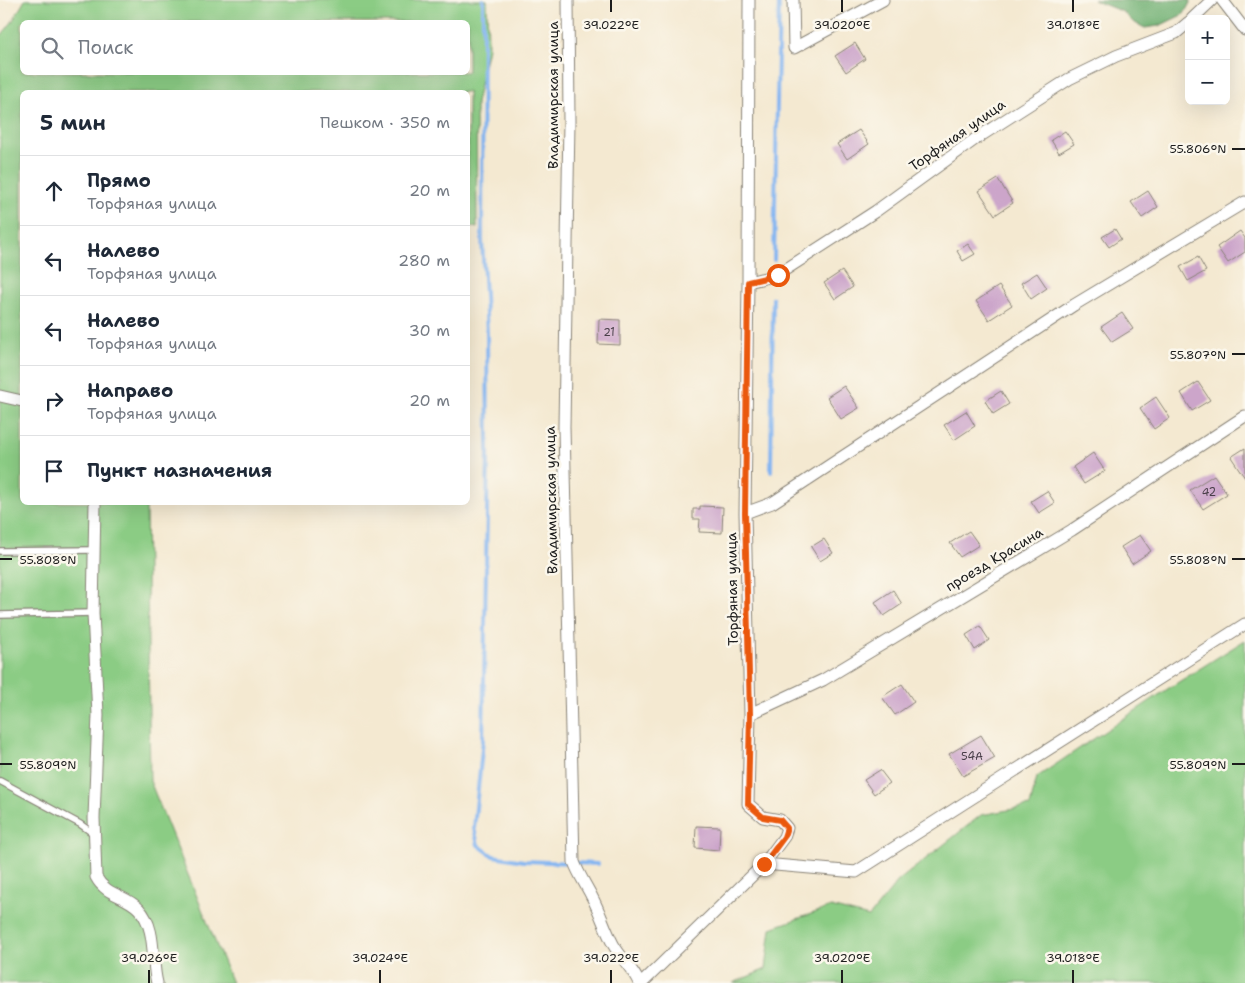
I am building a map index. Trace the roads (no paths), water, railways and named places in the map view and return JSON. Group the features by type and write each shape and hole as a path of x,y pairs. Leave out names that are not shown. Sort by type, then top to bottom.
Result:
{"street":[{"name":"Владимирская улица","path":"568,0 569,122 564,427 574,862 612,943 625,964 641,983"},
{"name":"Торфяная улица","path":"749,0 745,513 750,714 748,804 763,817 780,820 787,828 784,837 764,864"},
{"path":"792,0 794,48 883,0"},
{"path":"1196,15 1212,0"},
{"path":"1222,0 1245,30"},
{"name":"Торфяная улица","path":"748,282 778,275 876,211 974,140 1069,78 1116,56 1176,33 1185,25"},
{"path":"745,513 772,503 1074,305 1245,202"},
{"path":"0,396 20,401"},
{"name":"проезд Красина","path":"750,714 823,680 1072,530 1245,416"},
{"path":"94,505 93,613 98,715 94,834 96,877 107,890 138,908 145,918 151,941 157,983"},
{"path":"641,983 764,864 856,872 1245,624"}],"lane":[{"path":"0,551 93,550"},
{"path":"0,614 93,613"},
{"path":"0,781 73,820 94,834"}],"waterway":[{"path":"483,0 482,240 487,333 488,451 483,739 474,828 478,845 493,856 524,861 598,864"},
{"path":"774,260 779,0"},
{"path":"771,471 773,298"}]}
